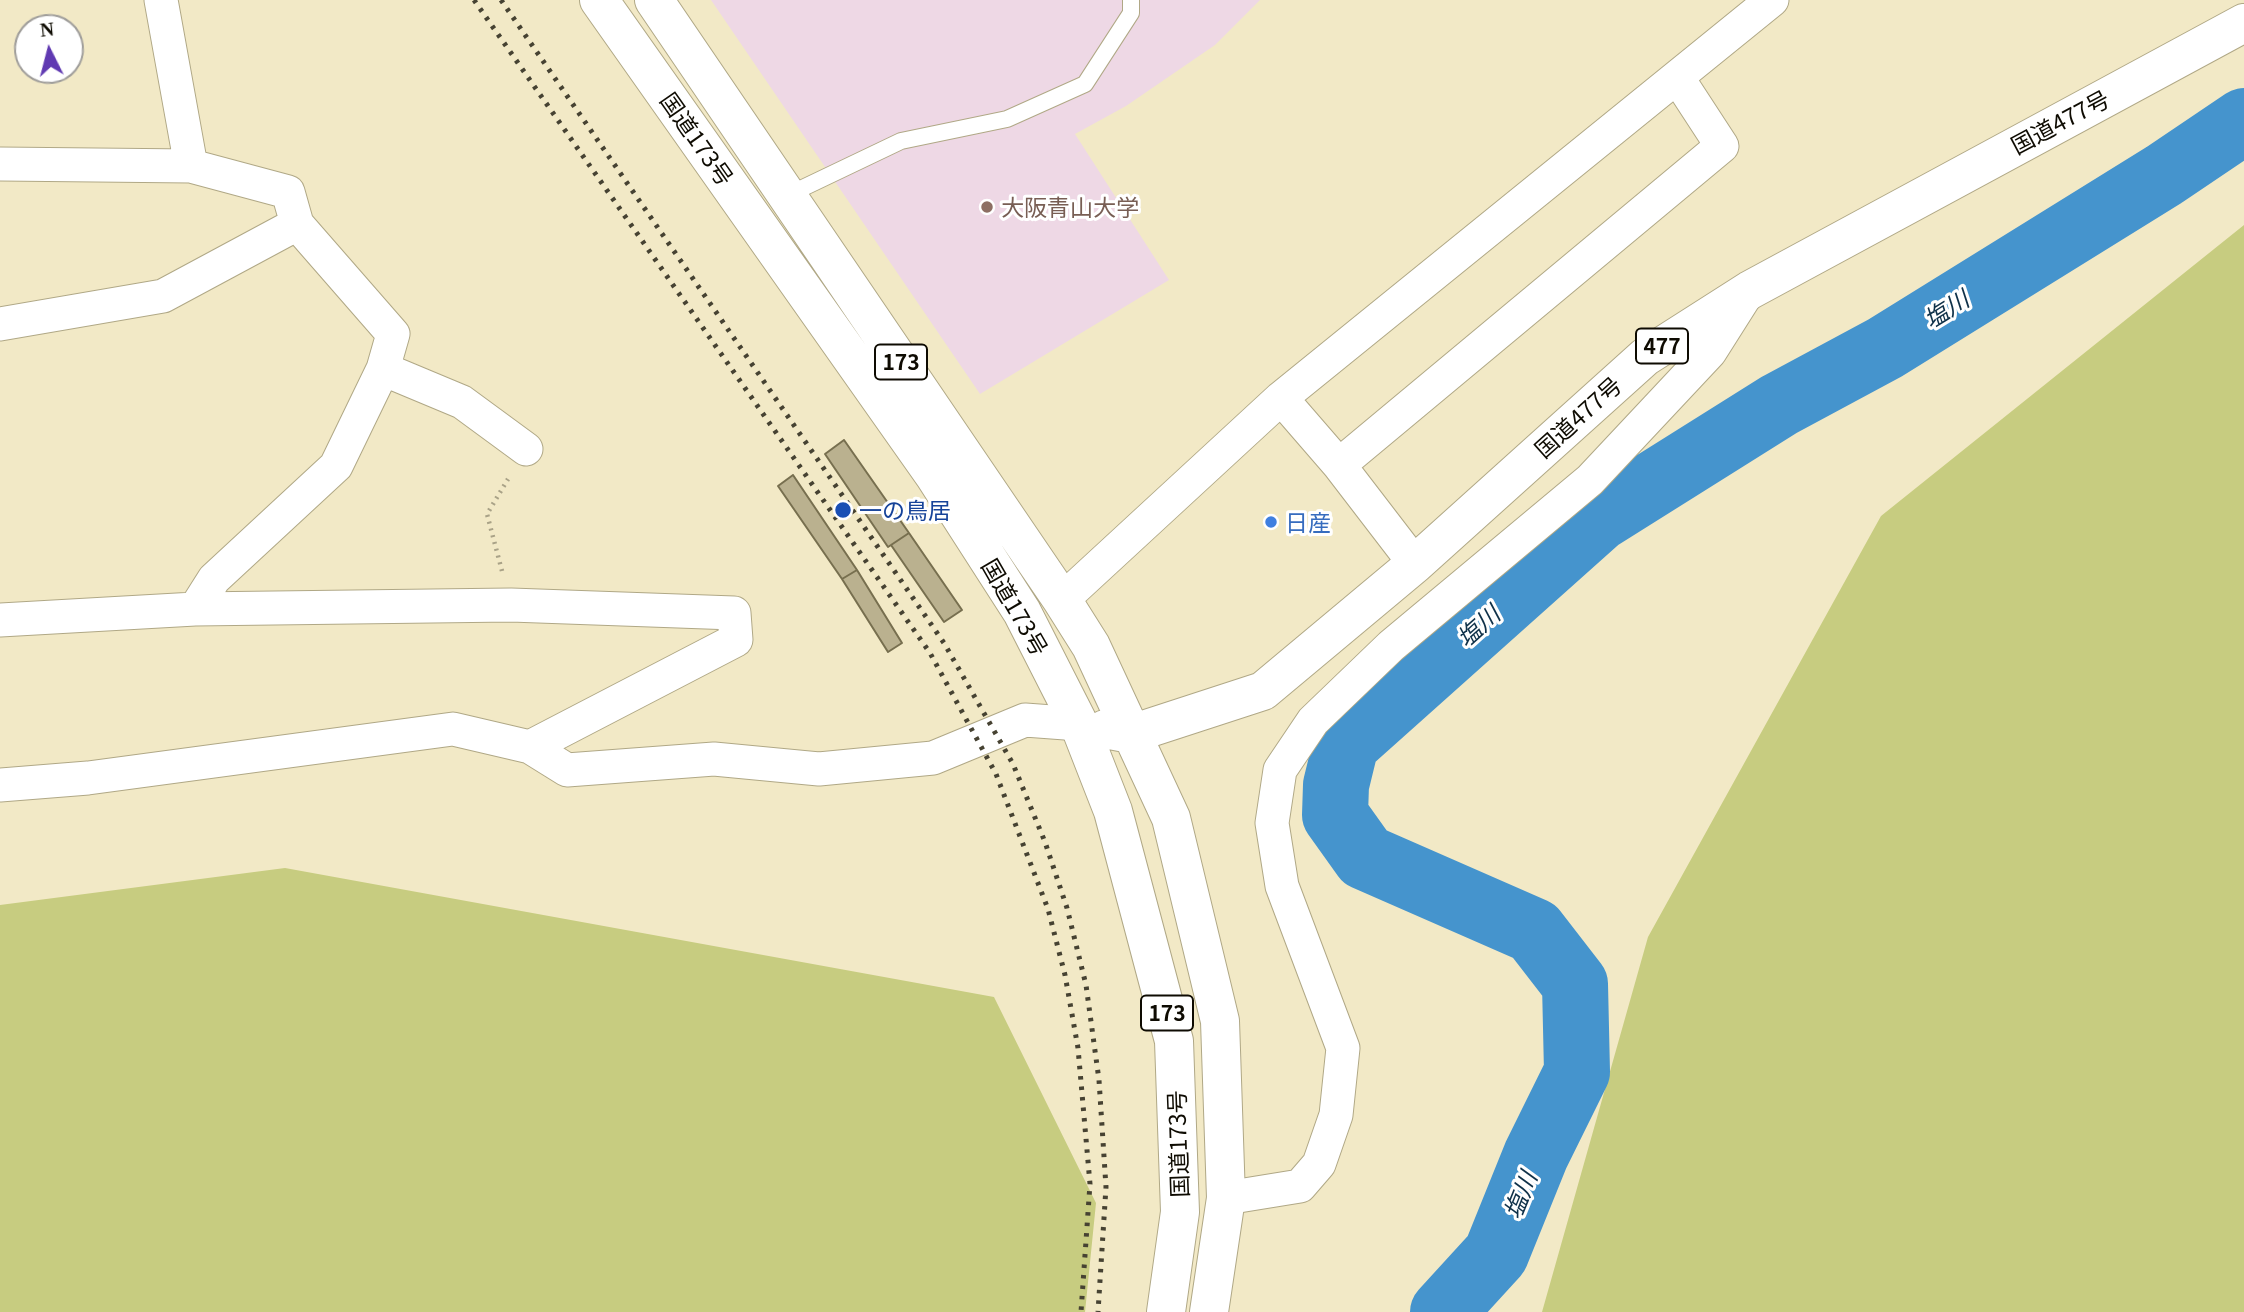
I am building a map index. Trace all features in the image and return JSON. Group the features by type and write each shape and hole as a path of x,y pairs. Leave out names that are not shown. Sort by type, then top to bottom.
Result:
{"highway":[{"name":"国道173号","path":"599,0 934,475 1022,612 1079,724 1113,811 1174,1041 1180,1212 1166,1312"},
{"name":"国道173号","path":"654,0 1062,600 1091,646 1171,818 1220,1021 1226,1198 1209,1312"},
{"name":"国道477号","path":"1079,724 1131,734 1263,691 1415,564 1645,357 1750,290 2244,23"}],"street":[{"path":"161,0 191,166"},
{"path":"1062,600 1281,398 1773,0"},
{"path":"1339,465 1722,146 1676,77"},
{"path":"0,164 191,166 288,192 297,224 393,334 383,369 335,466 214,579 195,609"},
{"path":"0,324 163,296 297,224"},
{"path":"1226,1198 1300,1186 1319,1164 1336,1115 1343,1048 1282,886 1272,823 1280,771 1313,721 1391,646 1590,480 1710,352 1750,290"},
{"path":"383,369 462,402 526,449"},
{"path":"1281,398 1339,465 1415,564"},
{"path":"0,621 195,609 511,606 734,613 736,640 530,747"},
{"path":"0,785 88,778 453,729 530,747 568,770 714,759 819,769 933,758 1025,720 1079,724"}],"lane":[{"path":"788,195 901,141 1007,119 1085,84 1131,13 1132,0"}],"path":[{"path":"487,514 511,606"}],"shaded area":[{"name":"大阪青山大学","path":"711,0 1260,0 1215,45 1126,106 1075,134 1169,280 980,394"}],"green space":[{"path":"2244,225 2244,1312 1542,1312 1648,937 1881,516"},
{"path":"285,868 994,997 1096,1203 1085,1312 0,1312 0,905"}],"building":[{"path":"844,440 909,533 888,547 825,454"},
{"path":"793,475 857,570 842,579 778,486"},
{"path":"909,533 962,610 944,622 891,545"},
{"path":"857,570 902,643 888,652 842,579"}],"waterway":[{"name":"塩川","path":"1443,1312 1496,1254 1536,1155 1577,1072 1575,984 1534,931 1365,857 1335,815 1336,785 1346,744 1599,518 1779,405 1885,348 2164,175 2244,121"}],"railway":[{"path":"474,0 930,653 996,774 1048,909 1065,975 1078,1048 1090,1184 1081,1312"},
{"path":"501,0 944,643 1013,764 1045,842 1067,908 1086,985 1099,1080 1106,1187 1098,1312"}],"place":[{"name":"大阪青山大学","path":"987,207"},
{"name":"一の鳥居","path":"843,510"},
{"name":"日産","path":"1271,522"}]}
